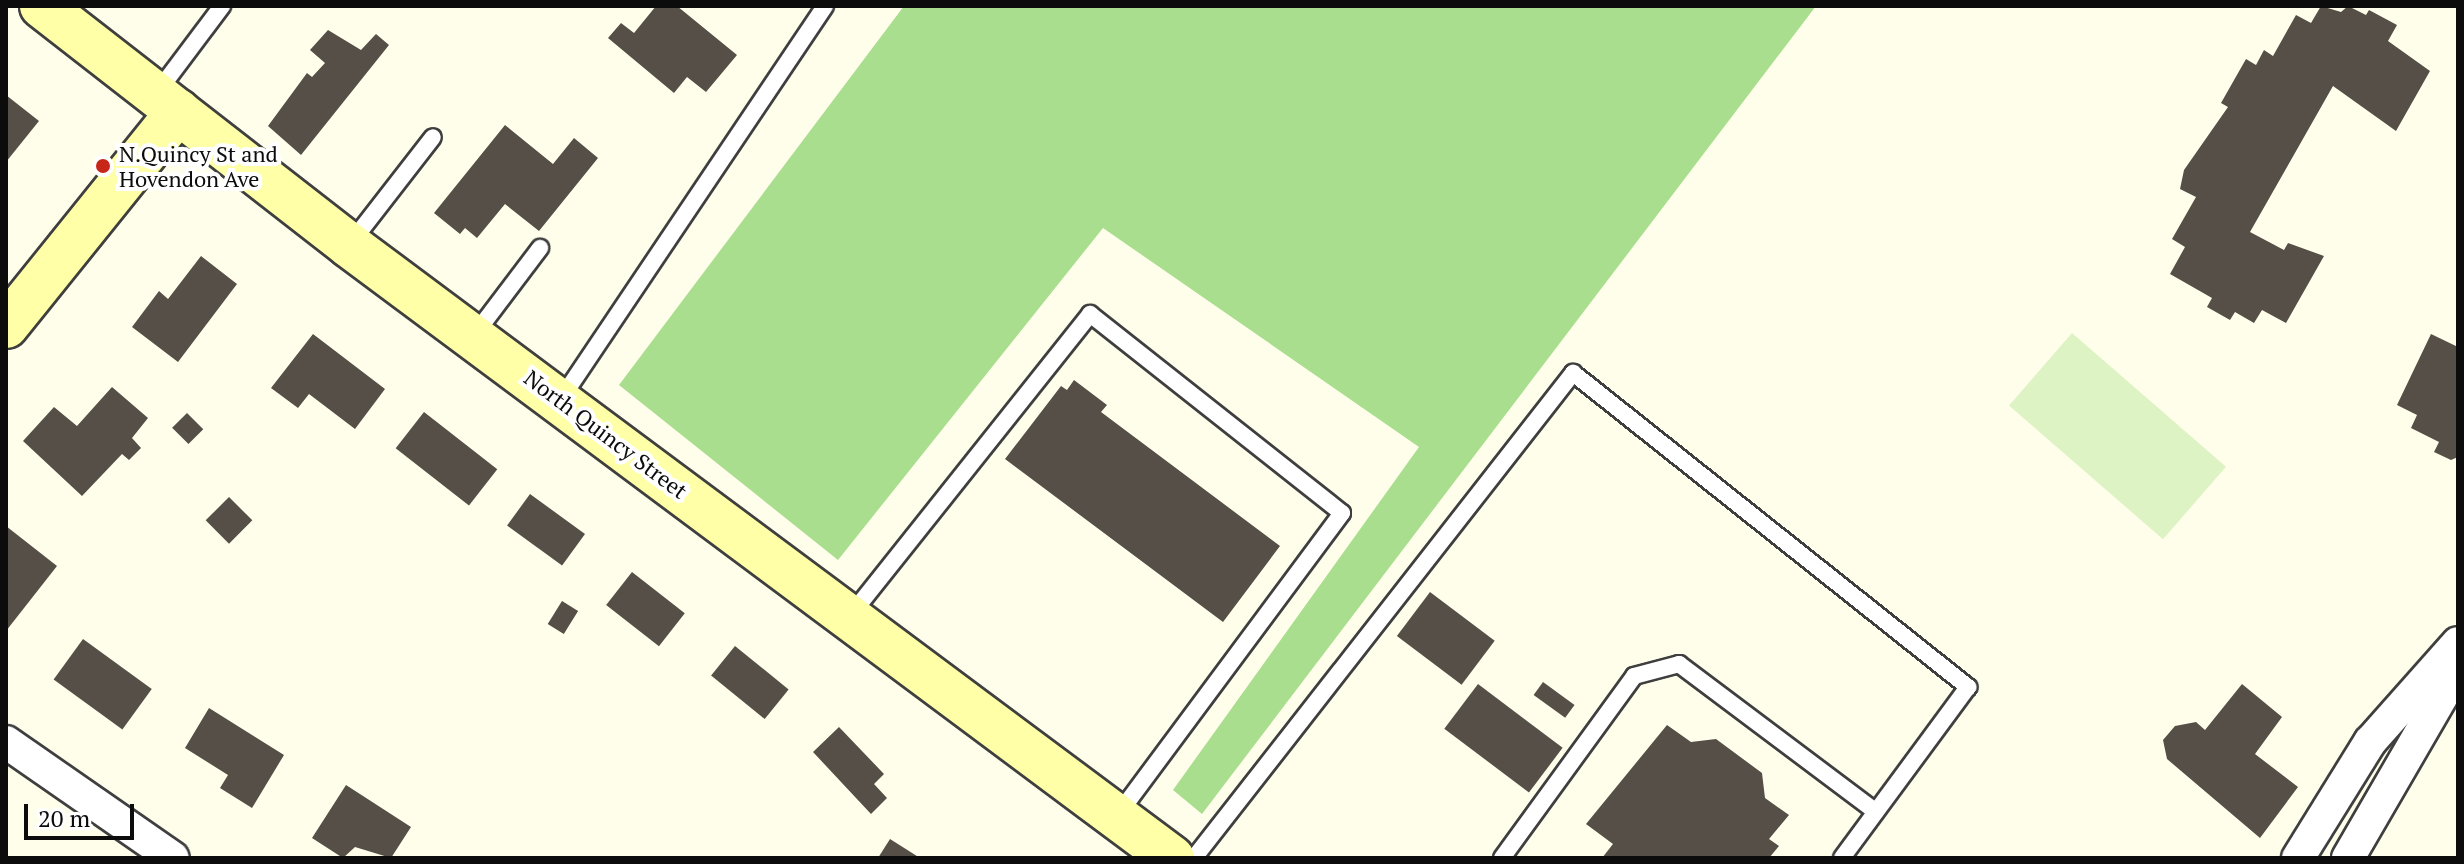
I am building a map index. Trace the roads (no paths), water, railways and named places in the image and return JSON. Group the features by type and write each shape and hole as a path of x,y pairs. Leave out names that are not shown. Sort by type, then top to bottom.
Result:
{"main road":[{"name":"North Quincy Street","path":"42,6 349,245 561,399 1172,858"},
{"path":"6,326 166,104"}],"street":[{"path":"2298,858 2370,742 2458,643"},
{"path":"2348,858 2458,668"},
{"path":"6,742 173,858"}],"lane":[{"path":"166,104 222,6"},
{"path":"561,399 825,6"},
{"path":"349,245 433,137"},
{"path":"474,336 540,248"},
{"path":"850,616 1090,314 1342,513 1117,816"},
{"path":"1194,858 1573,373 1968,687 1842,858"},
{"path":"1502,858 1634,676 1679,664 1876,812"}],"place":[{"name":"N.Quincy St and Hovendon Ave","path":"103,166"}]}
